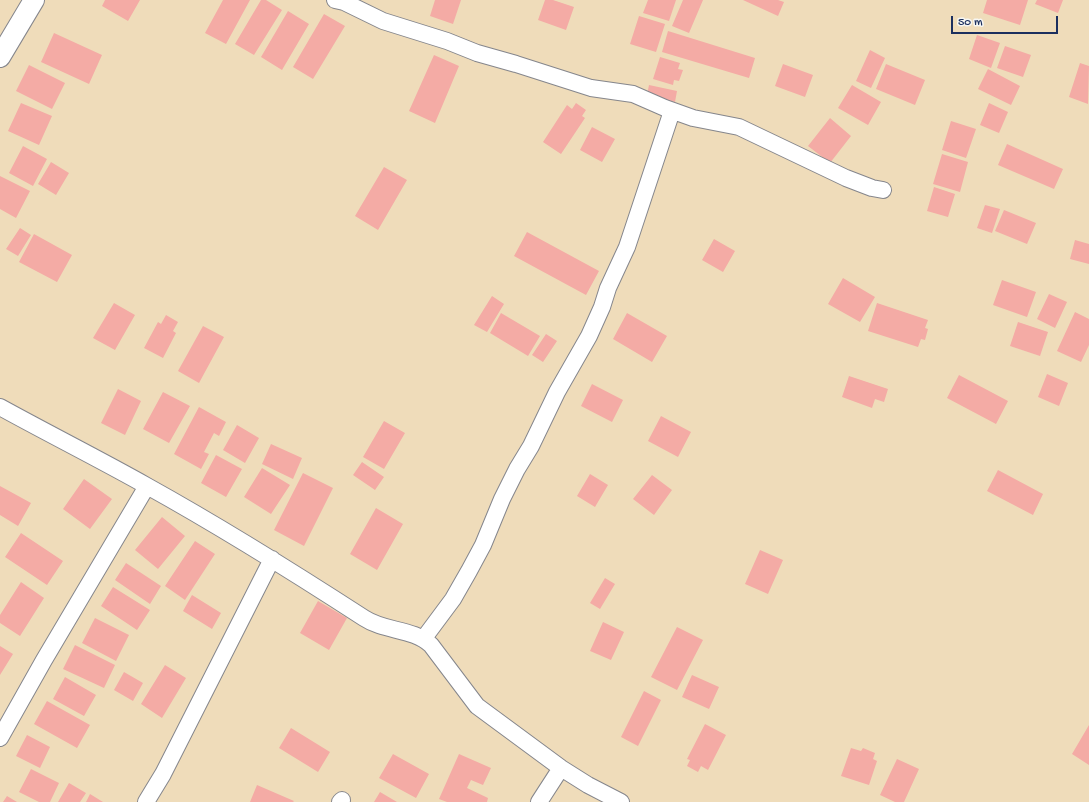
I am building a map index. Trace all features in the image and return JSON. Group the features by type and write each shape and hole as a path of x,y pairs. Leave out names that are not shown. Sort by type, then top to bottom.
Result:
{"street":[{"path":"0,57 34,0"},
{"path":"335,0 344,2 382,20 477,53 591,88 633,94 672,111 693,118 739,127 846,178 872,188 883,190"},
{"path":"424,638 453,599 479,552 517,469 531,446 557,392 589,336 627,246 672,111"},
{"path":"0,408 147,486 272,559 366,620 389,629 418,635 424,638 431,645 477,706 561,768 588,785 621,802"},
{"path":"0,738 44,660 147,486"},
{"path":"146,802 163,774 272,559"},
{"path":"539,802 561,768"}],"building":[{"path":"105,0 140,0 128,21 102,6"},
{"path":"223,0 250,0 226,44 205,33"},
{"path":"261,0 266,0 282,10 254,55 235,44"},
{"path":"435,0 461,0 453,24 430,16"},
{"path":"545,0 553,0 574,7 566,30 538,20"},
{"path":"648,0 676,0 669,21 643,13"},
{"path":"683,0 703,0 689,33 672,26"},
{"path":"743,0 778,0 784,2 778,16"},
{"path":"987,0 1028,0 1020,25 983,13"},
{"path":"1037,0 1063,0 1058,13 1035,4"},
{"path":"288,11 309,24 282,70 261,57"},
{"path":"324,14 345,26 313,79 293,67"},
{"path":"639,16 665,24 656,52 630,44"},
{"path":"668,31 755,58 749,78 662,52"},
{"path":"54,33 102,55 89,84 41,62"},
{"path":"977,35 1000,43 991,68 969,59"},
{"path":"1005,46 1031,55 1023,77 997,68"},
{"path":"870,50 885,58 871,88 856,81"},
{"path":"434,55 459,66 435,123 409,111"},
{"path":"660,57 680,63 678,69 683,70 679,81 674,80 673,85 653,79"},
{"path":"1080,63 1089,66 1088,104 1069,97"},
{"path":"783,64 813,75 805,97 775,86"},
{"path":"886,64 925,80 915,105 876,89"},
{"path":"29,65 65,83 52,109 16,91"},
{"path":"988,69 1020,86 1011,105 978,89"},
{"path":"649,85 677,91 675,102 647,95"},
{"path":"852,85 881,102 868,125 838,108"},
{"path":"21,103 52,116 39,145 8,131"},
{"path":"576,103 586,110 582,116 585,118 561,154 543,142 567,105 572,109"},
{"path":"989,103 1008,112 999,133 980,125"},
{"path":"830,118 851,136 830,163 808,146"},
{"path":"951,121 976,129 966,158 942,150"},
{"path":"592,127 615,139 602,162 580,150"},
{"path":"1007,144 1063,169 1054,189 998,165"},
{"path":"23,146 47,159 33,186 9,173"},
{"path":"942,154 968,162 960,192 933,184"},
{"path":"51,162 69,173 56,195 38,184"},
{"path":"384,167 407,180 378,230 355,216"},
{"path":"0,176 30,191 16,218 0,209"},
{"path":"934,187 955,194 948,217 927,211"},
{"path":"985,205 1000,209 992,233 977,228"},
{"path":"1004,210 1036,223 1027,244 995,231"},
{"path":"20,228 31,235 18,256 6,249"},
{"path":"527,232 599,271 586,295 514,256"},
{"path":"34,234 72,255 57,282 19,262"},
{"path":"714,239 735,251 723,272 702,260"},
{"path":"1075,240 1089,244 1089,264 1070,259"},
{"path":"843,278 875,297 860,322 828,304"},
{"path":"1002,280 1036,292 1027,317 993,305"},
{"path":"1049,294 1067,302 1055,328 1037,319"},
{"path":"492,296 504,304 487,332 474,325"},
{"path":"114,303 135,315 115,350 93,338"},
{"path":"877,303 928,320 925,328 928,329 925,340 921,339 918,347 868,331"},
{"path":"1075,312 1089,319 1089,345 1081,362 1057,351"},
{"path":"501,313 540,336 528,356 490,333"},
{"path":"627,313 667,336 652,362 613,339"},
{"path":"166,315 178,322 173,331 176,333 163,358 144,348 158,322 161,324"},
{"path":"1018,322 1048,332 1040,356 1010,346"},
{"path":"203,326 224,337 199,383 178,371"},
{"path":"546,334 557,341 543,362 532,355"},
{"path":"1047,374 1068,383 1059,406 1038,397"},
{"path":"959,375 1008,401 996,424 947,398"},
{"path":"849,376 888,389 884,402 875,399 872,408 842,397"},
{"path":"592,384 623,400 612,422 581,406"},
{"path":"118,389 141,401 125,435 101,423"},
{"path":"163,392 190,406 169,443 143,429"},
{"path":"199,407 226,422 219,436 214,433 204,452 209,454 201,469 174,454"},
{"path":"661,416 691,432 678,457 648,441"},
{"path":"384,421 405,433 384,469 363,457"},
{"path":"237,425 259,438 245,463 223,450"},
{"path":"271,444 302,458 293,479 262,464"},
{"path":"216,455 242,469 226,497 201,483"},
{"path":"362,462 384,477 375,490 353,475"},
{"path":"262,468 290,485 271,514 244,497"},
{"path":"998,470 1043,494 1033,515 987,491"},
{"path":"303,473 333,488 304,546 274,530"},
{"path":"590,474 608,485 595,507 577,496"},
{"path":"652,475 672,490 654,515 633,499"},
{"path":"84,479 112,499 90,529 63,509"},
{"path":"0,486 31,503 18,526 0,515"},
{"path":"376,508 403,524 377,570 350,554"},
{"path":"162,517 185,536 158,569 135,550"},
{"path":"21,533 63,561 47,585 5,557"},
{"path":"195,541 215,554 185,600 165,586"},
{"path":"760,550 783,560 768,594 745,584"},
{"path":"126,563 161,586 150,604 115,580"},
{"path":"605,578 615,584 600,609 590,603"},
{"path":"21,582 44,598 20,636 0,623 0,615"},
{"path":"113,587 150,610 137,630 101,606"},
{"path":"192,595 221,613 212,629 183,611"},
{"path":"318,601 347,618 329,650 300,633"},
{"path":"95,618 129,635 116,661 82,643"},
{"path":"603,622 624,632 611,660 590,651"},
{"path":"677,627 703,640 677,690 651,677"},
{"path":"75,645 115,665 104,688 63,669"},
{"path":"0,646 13,654 0,675"},
{"path":"165,665 186,678 162,718 141,704"},
{"path":"124,672 143,683 133,701 114,690"},
{"path":"692,675 719,687 709,709 682,697"},
{"path":"65,677 96,695 84,716 53,699"},
{"path":"644,691 661,700 638,746 621,737"},
{"path":"47,701 90,725 77,748 34,724"},
{"path":"705,724 726,735 708,770 701,766 698,772 687,766 690,760 687,759"},
{"path":"1089,725 1089,765 1072,754"},
{"path":"291,728 330,752 318,772 279,748"},
{"path":"27,735 50,747 40,768 16,756"},
{"path":"851,748 861,751 863,748 875,753 873,759 877,761 869,785 841,776"},
{"path":"393,754 429,774 416,798 379,778"},
{"path":"459,754 491,768 483,785 471,780 467,788 488,798 487,802 447,802 439,799"},
{"path":"897,759 919,769 904,802 895,802 880,795"},
{"path":"31,769 59,783 50,802 39,802 19,792"},
{"path":"69,783 86,793 80,802 58,802"},
{"path":"257,785 294,801 250,802"},
{"path":"380,792 397,802 374,802"},
{"path":"90,794 103,802 86,802"},
{"path":"7,796 17,802 3,802"}]}
